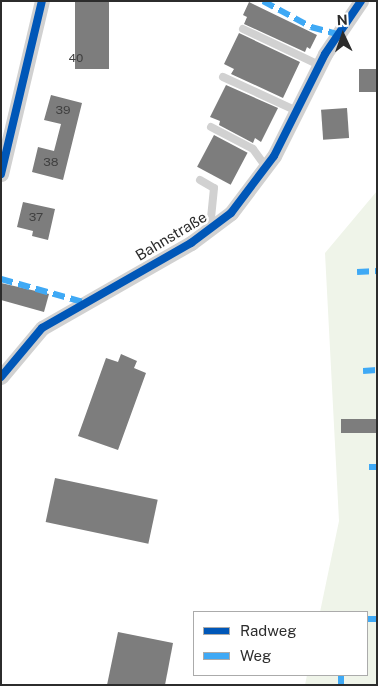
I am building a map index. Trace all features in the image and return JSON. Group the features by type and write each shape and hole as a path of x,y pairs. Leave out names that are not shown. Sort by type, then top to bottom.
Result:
{"street":[{"path":"1,174 42,1"},
{"name":"Bahnstraße","path":"1,377 42,328 210,230 231,213 267,168 319,65 361,1"}],"lane":[{"path":"243,29 319,65"},
{"path":"223,77 297,111"},
{"path":"211,127 253,149 267,168"},
{"path":"200,180 214,188 210,230"}],"shaded area":[{"path":"377,191 377,685 305,685 307,676 368,676 368,611 320,611 339,521 325,253"}],"building":[{"path":"75,1 109,1 109,69 75,69"},
{"path":"249,2 317,35 310,49 307,47 305,52 244,24 247,17 243,15"},
{"path":"239,33 300,62 283,98 231,74 234,69 224,64"},
{"path":"359,69 377,69 377,92 359,92"},
{"path":"226,85 278,108 261,142 255,138 253,143 219,125 220,121 210,117"},
{"path":"51,95 82,103 63,180 32,172 38,147 54,151 61,124 44,120"},
{"path":"347,108 349,138 323,140 321,110"},
{"path":"214,135 248,153 231,185 197,167"},
{"path":"23,202 55,209 48,240 32,236 33,231 17,227"},
{"path":"1,283 49,294 44,312 1,300"},
{"path":"121,354 137,361 134,368 146,373 118,450 78,436 106,358 118,362"},
{"path":"341,419 377,419 377,433 341,433"},
{"path":"55,478 158,500 148,544 46,522"},
{"path":"118,632 173,643 165,685 107,685"}],"marked path":[{"path":"263,1 311,27 338,34"},
{"path":"357,272 377,271"},
{"path":"1,279 83,302"},
{"path":"363,371 377,370"},
{"path":"369,467 377,467"},
{"path":"368,619 377,619"},
{"path":"341,676 341,685"}],"cycle path":[{"path":"1,174 42,1"},
{"path":"1,377 42,328 191,243 231,213 274,156 325,54 361,1"}]}
